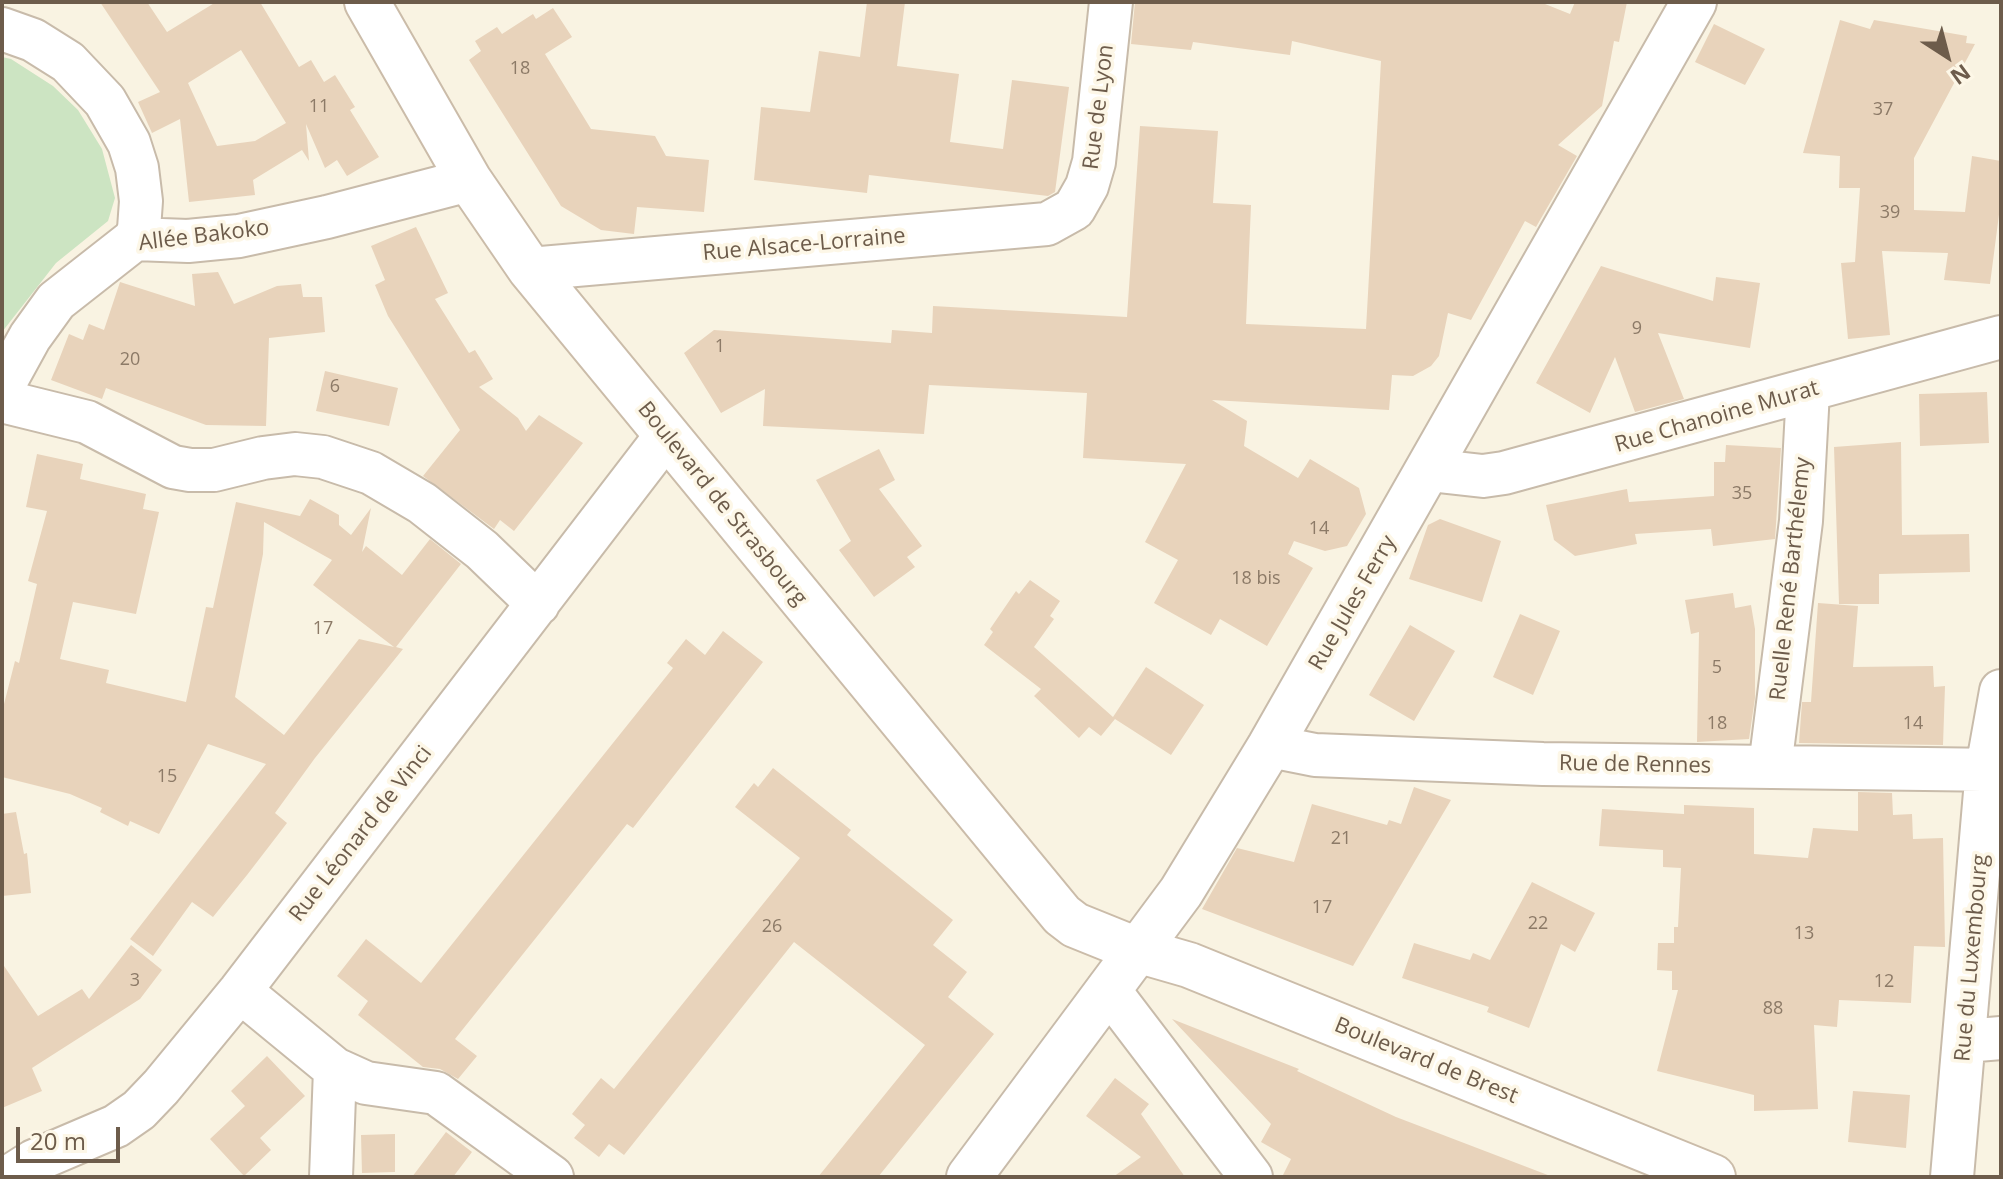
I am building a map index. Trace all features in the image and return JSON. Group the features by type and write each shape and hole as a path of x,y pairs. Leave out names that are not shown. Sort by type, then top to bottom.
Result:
{"main road":[{"name":"Boulevard de Strasbourg","path":"367,2 469,180 530,269 665,437 983,818 1047,901 1075,925 1137,950"},
{"name":"Rue Jules Ferry","path":"969,1177 1181,892 1270,746 1694,2"},
{"name":"Boulevard de Brest","path":"1137,950 1189,965 1713,1177"}],"street":[{"name":"Rue de Lyon","path":"1074,209 1087,186 1094,162 1111,2"},
{"path":"2,29 33,40 68,62 88,81 118,121 137,168 141,220 135,239"},
{"name":"Allée Bakoko","path":"2,388 30,337 56,301 135,239 188,241 239,236 469,180"},
{"name":"Rue Alsace-Lorraine","path":"530,269 1047,224 1074,209"},
{"name":"Rue Chanoine Murat","path":"1429,470 1483,476 1504,473 2001,337"},
{"name":"Ruelle René Barthélemy","path":"1770,767 1801,521 1808,391"},
{"path":"2,401 87,422 173,467 214,470 295,454 323,457 371,473 422,503 482,550 538,604"},
{"name":"Rue Léonard de Vinci","path":"9,1177 34,1161 116,1126 139,1110 240,991 665,437"},
{"name":"Rue du Luxembourg","path":"1952,1177 1983,1040 1994,770 2001,691"},
{"name":"Rue de Rennes","path":"1270,746 1315,755 1994,770"},
{"path":"1108,989 1251,1177"},
{"path":"240,991 335,1069 366,1083 436,1093 552,1177"},
{"path":"331,1177 335,1069"}],"green space":[{"path":"2,57 11,59 53,86 78,110 102,149 115,198 108,221 56,263 2,332"}],"building":[{"path":"100,2 147,2 167,32 216,2 260,2 299,67 311,60 324,82 335,75 355,107 350,110 379,157 347,176 337,160 325,168 306,124 309,161 302,150 253,180 255,195 189,202 180,119 152,133 138,102 160,92","holes":["241,50 286,123 255,141 217,146 188,83"]},
{"path":"867,2 905,2 897,66 959,74 950,142 1003,149 1012,80 1069,87 1055,192 1048,196 869,175 867,193 754,180 761,107 810,112 819,51 860,57"},
{"path":"1135,2 1540,2 1570,14 1575,2 1627,2 1619,42 1614,41 1602,106 1558,145 1577,156 1536,227 1525,221 1471,320 1448,313 1439,356 1431,366 1413,376 1392,375 1389,410 1212,400 1247,421 1244,446 1298,478 1310,459 1359,488 1366,514 1347,546 1325,551 1294,541 1288,554 1313,568 1267,646 1220,619 1211,635 1154,603 1178,560 1145,542 1186,464 1083,458 1087,393 929,385 924,434 763,426 765,389 721,413 684,353 714,330 891,343 892,330 932,333 933,306 1127,317 1140,126 1218,131 1213,203 1251,205 1246,324 1366,329 1381,61 1292,41 1290,55 1193,42 1191,50 1131,44"},
{"path":"553,8 572,37 545,54 591,129 655,136 666,156 709,160 704,212 637,207 634,234 601,230 561,206 469,60 481,51 475,41 497,27 502,34 533,14 536,19"},
{"path":"1840,20 1870,29 1874,20 1967,36 1966,43 1975,44 1914,158 1914,210 1965,212 1972,156 2001,161 2001,199 1990,284 1944,280 1948,253 1882,251 1890,335 1848,339 1841,263 1855,262 1860,188 1839,188 1840,156 1803,153"},
{"path":"1714,24 1765,49 1745,85 1695,62"},
{"path":"416,227 448,293 435,299 469,353 475,350 493,379 479,387 518,418 526,431 539,415 583,443 514,531 500,520 494,529 423,476 460,430 388,316 375,285 385,280 371,246"},
{"path":"1601,266 1713,301 1716,277 1760,283 1750,348 1658,333 1684,399 1635,412 1615,357 1590,413 1536,383"},
{"path":"218,272 234,304 277,286 301,284 303,297 322,297 325,332 269,338 266,426 206,425 106,388 102,399 51,380 69,334 83,340 89,324 104,330 120,282 195,306 192,274"},
{"path":"325,371 398,388 389,426 316,411"},
{"path":"1987,392 1989,443 1920,446 1919,394"},
{"path":"1901,442 1902,535 1969,534 1970,572 1879,574 1879,604 1839,604 1834,447"},
{"path":"1726,445 1781,448 1775,539 1713,546 1711,529 1635,534 1637,544 1575,556 1554,540 1546,505 1627,489 1629,502 1714,496 1714,462 1725,462"},
{"path":"879,449 895,480 879,489 922,546 907,557 915,567 874,597 839,550 851,541 816,480"},
{"path":"37,454 83,464 80,479 146,494 143,509 159,512 136,614 73,602 60,659 109,670 106,683 186,702 206,607 213,608 236,502 300,516 310,499 339,515 339,525 351,535 371,508 362,552 366,546 402,575 430,539 461,564 396,647 403,649 275,813 287,823 247,875 213,917 192,902 153,956 130,939 266,764 208,744 159,834 130,821 128,826 100,812 102,808 70,794 2,777 2,712 15,661 19,663 37,584 28,581 47,511 26,507","holes":["264,522 332,560 313,585 394,647 359,639 284,735 235,697 263,554"]},
{"path":"1440,519 1501,541 1482,602 1409,579 1428,525"},
{"path":"1030,580 1060,601 1050,616 1054,619 1034,647 1113,717 1146,667 1204,705 1171,755 1115,719 1101,736 1089,727 1079,738 1034,696 1041,689 984,645 993,632 990,629 1016,591 1019,594"},
{"path":"1733,593 1735,608 1751,605 1755,629 1755,698 1749,739 1697,742 1699,632 1691,634 1685,600"},
{"path":"1818,603 1858,606 1853,667 1933,666 1934,687 1945,686 1943,745 1799,743 1802,702 1811,702"},
{"path":"1520,614 1560,631 1533,695 1493,677"},
{"path":"1410,625 1455,651 1414,721 1369,695"},
{"path":"723,631 763,662 633,828 627,824 455,1039 477,1056 458,1079 440,1069 423,1067 358,1015 368,1001 337,976 366,939 421,983 673,668 667,663 686,639 705,655"},
{"path":"773,768 851,830 847,835 953,920 933,945 967,972 948,997 994,1034 878,1177 818,1177 925,1045 794,942 624,1155 609,1144 599,1157 574,1138 585,1125 572,1114 601,1078 614,1089 800,858 735,807 754,783 758,787"},
{"path":"1414,787 1451,800 1353,966 1202,909 1237,848 1294,862 1312,804 1387,825 1389,820 1401,824"},
{"path":"1858,792 1892,793 1893,815 1912,814 1913,839 1943,838 1945,947 1914,946 1911,1003 1839,1000 1837,1027 1814,1025 1818,1109 1754,1111 1754,1095 1657,1071 1678,990 1672,990 1672,971 1657,970 1658,943 1674,943 1674,927 1678,927 1681,868 1663,867 1663,850 1599,846 1602,809 1684,814 1684,805 1754,808 1754,854 1808,858 1813,828 1858,831"},
{"path":"16,812 24,854 27,853 31,893 2,896 2,814"},
{"path":"1532,882 1595,913 1575,952 1561,944 1529,1028 1487,1012 1489,1007 1402,978 1414,943 1470,960 1473,953 1490,960"},
{"path":"131,945 162,970 140,999 32,1068 42,1091 2,1108 2,963 38,1016 82,989 89,999"},
{"path":"1172,1019 1299,1069 1297,1071 1396,1117 1553,1177 1282,1177 1291,1159 1261,1142 1271,1124"},
{"path":"267,1056 305,1096 260,1138 271,1150 244,1176 210,1139 245,1106 231,1091"},
{"path":"1115,1078 1149,1104 1141,1114 1185,1177 1113,1177 1141,1157 1086,1116"},
{"path":"1853,1091 1910,1095 1906,1148 1848,1142"},
{"path":"446,1132 472,1152 453,1177 412,1177"},
{"path":"395,1134 395,1172 362,1173 361,1135"}]}
